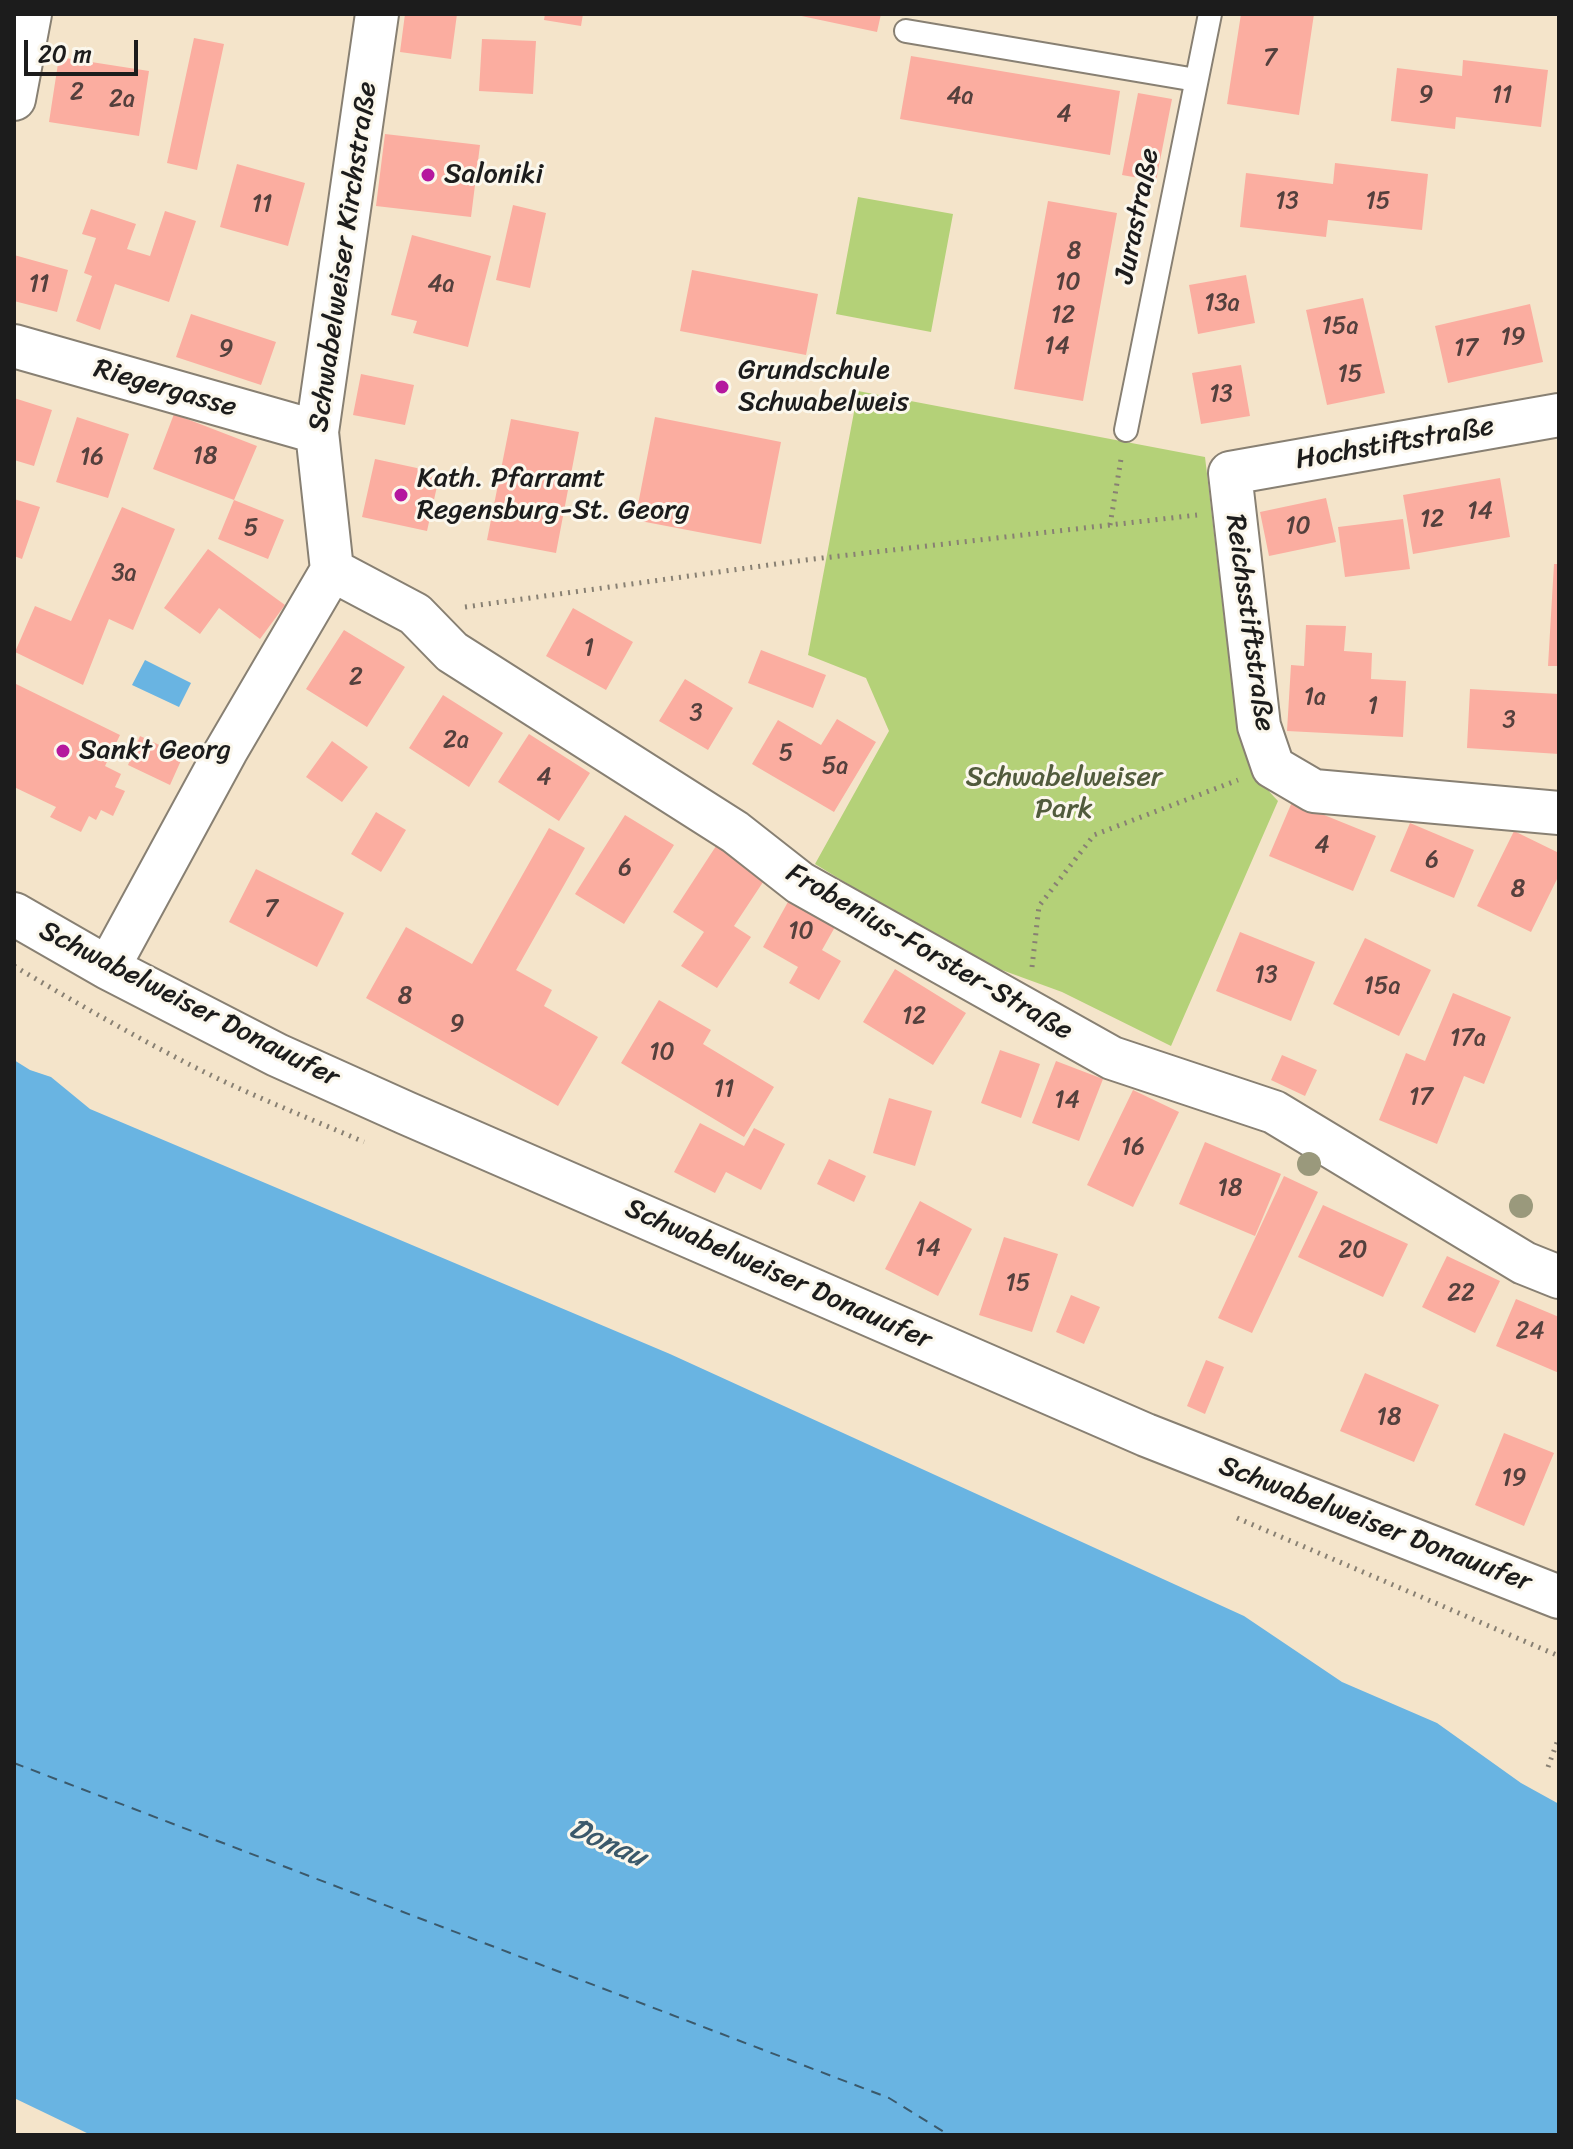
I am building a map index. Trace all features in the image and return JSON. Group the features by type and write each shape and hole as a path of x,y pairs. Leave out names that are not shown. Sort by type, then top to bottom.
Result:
{"street":[{"path":"14,99 30,14"},
{"name":"Schwabelweiser Kirchstraße","path":"332,570 317,432 377,14"},
{"name":"Riegergasse","path":"14,346 317,432"},
{"name":"Hochstiftstraße","path":"1232,492 1559,415"},
{"name":"Reichsstiftstraße","path":"1232,492 1259,726 1273,767 1314,791 1559,813"},
{"path":"108,968 226,751 332,570"},
{"name":"Frobenius-Forster-Straße","path":"332,570 415,614 452,652 735,832 800,883 1112,1058 1274,1112 1524,1263 1559,1277"},
{"name":"Schwabelweiser Donauufer","path":"14,914 108,968 277,1055 392,1107 1146,1435 1559,1597"}],"lane":[{"name":"Jurastraße","path":"1126,430 1210,14"},
{"path":"906,31 1196,80"}],"path":[{"path":"1110,525 1126,430"},
{"path":"415,614 805,560 1110,525 1232,492"},
{"path":"1027,1010 1039,906 1094,835 1273,767"},
{"path":"14,966 82,1006"},
{"path":"1548,1767 1559,1737"}],"green space":[{"path":"858,197 953,214 931,332 836,314"},
{"name":"Schwabelweiser Park","path":"858,391 1205,457 1236,720 1251,764 1278,801 1171,1046 1062,992 969,958 815,864 889,731 866,678 808,655"}],"water":[{"path":"145,660 191,683 179,707 132,685"},
{"name":"Donau","path":"14,1060 30,1070 51,1077 90,1109 670,1354 1244,1616 1342,1682 1437,1723 1521,1783 1559,1804 1559,2135 91,2135 14,2098"}],"building":[{"path":"405,14 457,14 451,59 400,52"},
{"path":"545,14 583,14 581,26 544,20"},
{"path":"792,14 881,14 877,32"},
{"path":"1241,14 1314,14 1299,115 1227,104"},
{"path":"194,38 224,44 197,170 167,163"},
{"path":"482,39 536,41 533,94 479,91"},
{"path":"911,56 1120,91 1110,155 900,119"},
{"path":"59,57 149,71 139,136 49,122"},
{"path":"1463,60 1548,70 1541,127 1456,117 1455,129 1391,121 1397,68 1462,76"},
{"path":"1138,93 1172,99 1156,181 1122,175"},
{"name":"Saloniki","path":"385,134 480,145 471,217 376,206"},
{"path":"1335,163 1428,174 1422,230 1328,220 1326,237 1240,227 1246,173 1333,184"},
{"path":"237,164 305,183 288,246 220,227"},
{"path":"1048,201 1117,213 1083,401 1014,389"},
{"path":"513,205 546,213 530,288 496,280"},
{"path":"91,209 136,224 127,249 150,256 165,211 196,221 169,302 115,284 100,330 76,321 92,276 84,273 96,238 82,234"},
{"path":"412,235 491,256 468,347 413,333 417,321 391,315"},
{"path":"14,255 68,270 57,312 14,301"},
{"path":"692,270 818,294 806,355 680,331"},
{"path":"1246,275 1255,323 1198,334 1189,285"},
{"path":"1363,298 1385,393 1327,405 1306,310"},
{"path":"1530,304 1543,362 1448,383 1435,326"},
{"path":"191,314 276,342 261,385 176,357"},
{"path":"1241,365 1250,416 1201,424 1192,373"},
{"path":"361,374 414,385 405,425 353,415"},
{"path":"14,398 52,410 34,466 14,460"},
{"path":"174,414 257,446 234,500 153,469"},
{"path":"77,417 129,434 108,498 56,482"},
{"path":"655,417 781,442 761,544 635,520"},
{"path":"511,419 579,432 556,553 487,540"},
{"name":"Kath. Pfarramt Regensburg-St. Georg","path":"375,459 440,473 427,531 362,517"},
{"path":"1500,478 1510,537 1413,554 1403,495"},
{"path":"1326,498 1336,542 1269,556 1260,512"},
{"path":"14,499 40,507 22,559 14,556"},
{"path":"234,500 284,520 268,559 218,539"},
{"path":"122,507 175,529 133,630 109,619 83,685 15,652 35,606 71,621"},
{"path":"1403,519 1410,569 1345,577 1338,527"},
{"path":"208,549 285,605 260,639 219,608 200,634 164,608"},
{"path":"1554,564 1559,564 1559,666 1548,666"},
{"path":"573,608 633,642 606,690 546,656"},
{"path":"1306,625 1346,626 1344,651 1372,653 1371,679 1406,681 1403,737 1287,731 1291,665 1304,666"},
{"path":"344,630 405,667 367,727 306,689"},
{"path":"761,650 826,675 813,708 748,683"},
{"path":"685,679 733,708 708,750 659,721"},
{"name":"Sankt Georg","path":"14,683 120,735 105,766 121,774 115,787 125,791 113,816 101,810 96,820 89,816 81,832 50,817 56,807 14,787"},
{"path":"1470,689 1559,694 1559,754 1467,748"},
{"path":"443,695 503,733 469,787 409,748"},
{"path":"837,719 876,742 834,812 752,764 778,720 821,745"},
{"path":"529,734 590,773 559,821 498,782"},
{"path":"140,736 183,756 170,785 128,765"},
{"path":"332,741 368,767 342,802 306,777"},
{"path":"1292,802 1376,836 1353,891 1269,856"},
{"path":"376,812 406,830 381,872 351,854"},
{"path":"625,815 674,845 624,924 575,894"},
{"path":"1410,823 1474,850 1454,898 1390,871"},
{"path":"549,828 585,848 516,970 552,990 544,1006 598,1037 558,1106 366,998 406,927 472,964"},
{"path":"1514,831 1559,853 1559,875 1531,932 1477,906"},
{"path":"718,843 767,876 734,926 751,937 717,988 681,966 704,932 673,912"},
{"path":"256,869 344,913 317,967 229,922"},
{"path":"794,891 840,918 822,950 841,961 819,1000 789,983 798,967 763,947"},
{"path":"1240,932 1315,962 1291,1021 1216,991"},
{"path":"1365,938 1431,970 1399,1036 1333,1004"},
{"path":"895,969 966,1013 933,1065 863,1022"},
{"path":"1453,993 1511,1017 1484,1084 1464,1076 1437,1144 1379,1120 1406,1053 1425,1061"},
{"path":"659,1000 711,1030 703,1044 774,1087 744,1137 621,1063"},
{"path":"1000,1050 1040,1064 1021,1118 981,1103"},
{"path":"1282,1055 1317,1070 1305,1096 1271,1080"},
{"path":"1056,1061 1103,1079 1079,1141 1032,1123"},
{"path":"1133,1090 1179,1112 1133,1207 1087,1185"},
{"path":"889,1098 932,1111 915,1166 873,1153"},
{"path":"700,1123 744,1146 754,1128 785,1144 761,1190 726,1172 715,1193 674,1172"},
{"path":"1205,1142 1281,1174 1255,1236 1179,1204"},
{"path":"829,1159 866,1176 854,1202 817,1184"},
{"path":"1284,1176 1318,1192 1252,1333 1218,1318"},
{"path":"920,1201 972,1229 938,1296 885,1269"},
{"path":"1323,1205 1408,1244 1383,1297 1298,1257"},
{"path":"1004,1237 1058,1254 1032,1332 979,1315"},
{"path":"1447,1256 1500,1281 1475,1333 1422,1307"},
{"path":"1071,1295 1100,1307 1084,1344 1056,1332"},
{"path":"1516,1299 1559,1317 1559,1373 1496,1346"},
{"path":"1206,1360 1224,1367 1205,1414 1187,1406"},
{"path":"1365,1373 1439,1405 1414,1462 1340,1431"},
{"path":"1504,1433 1554,1453 1524,1526 1475,1505"}],"ferry route":[{"path":"14,1763 889,2098 949,2135"}],"place":[{"name":"Saloniki","path":"428,175"},
{"name":"Grundschule Schwabelweis","path":"722,387"},
{"name":"Kath. Pfarramt Regensburg-St. Georg","path":"401,495"},
{"name":"Sankt Georg","path":"63,751"}]}
